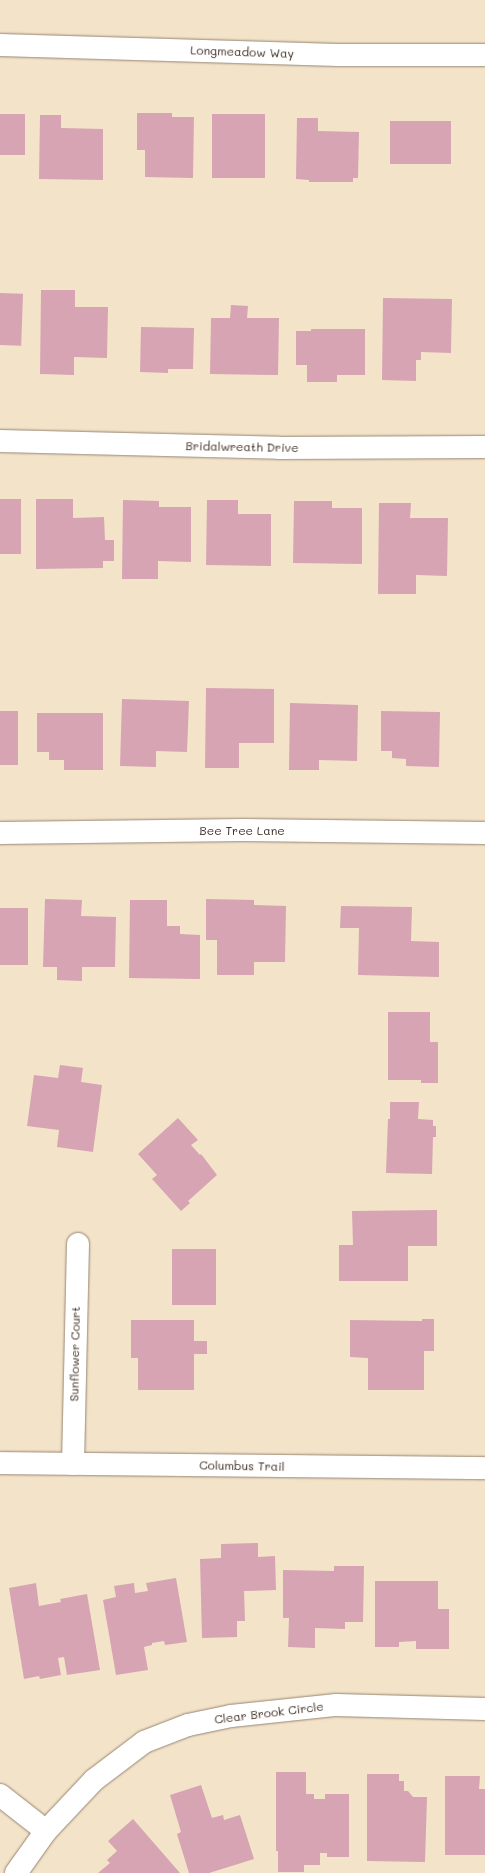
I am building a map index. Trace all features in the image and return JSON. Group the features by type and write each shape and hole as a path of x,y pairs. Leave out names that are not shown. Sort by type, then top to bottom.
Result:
{"street":[{"name":"Longmeadow Way","path":"0,45 338,55 485,55"},
{"name":"Bridalwreath Drive","path":"0,441 279,448 485,447"},
{"name":"Bee Tree Lane","path":"0,833 243,830 485,833"},
{"name":"Sunflower Court","path":"73,1464 78,1244"},
{"name":"Columbus Trail","path":"0,1462 485,1468"},
{"name":"Clear Brook Circle","path":"16,1873 46,1831 94,1780 144,1742 188,1725 231,1716 336,1705 485,1709"},
{"path":"0,1795 46,1831"}],"building":[{"path":"137,113 172,113 172,117 194,117 193,178 145,177 145,150 137,150"},
{"path":"0,114 25,114 25,155 0,155"},
{"path":"212,114 265,114 265,178 212,178"},
{"path":"40,115 61,115 61,128 103,129 103,180 39,179"},
{"path":"297,118 318,118 318,131 359,132 358,178 353,178 353,182 309,182 309,180 296,179"},
{"path":"390,121 451,121 451,164 390,164"},
{"path":"41,290 75,290 75,307 108,307 107,358 74,357 74,375 40,374"},
{"path":"0,293 23,294 21,346 0,345"},
{"path":"383,298 452,299 451,353 421,352 421,360 416,360 416,381 382,380"},
{"path":"231,305 248,306 247,318 279,318 278,375 210,374 211,318 230,318"},
{"path":"141,327 194,328 193,369 168,369 168,373 140,372"},
{"path":"311,329 365,329 365,375 337,375 337,382 307,382 307,365 296,365 296,331 311,331"},
{"path":"0,499 21,499 21,554 0,554"},
{"path":"36,499 73,499 73,518 104,517 105,540 114,540 114,561 103,561 103,568 36,569"},
{"path":"123,500 159,501 159,507 191,507 191,562 158,561 158,579 122,579"},
{"path":"207,500 238,500 238,514 271,514 271,566 206,565"},
{"path":"294,501 332,501 332,508 362,508 362,564 293,563"},
{"path":"379,503 411,503 410,518 448,518 447,576 416,575 416,594 378,594"},
{"path":"206,688 274,689 274,743 239,743 239,768 205,768"},
{"path":"122,699 189,701 187,752 156,751 156,767 120,766"},
{"path":"290,703 358,705 357,761 319,760 319,770 289,770"},
{"path":"0,711 18,711 18,765 0,765"},
{"path":"381,711 440,712 439,767 406,766 406,759 392,758 392,751 381,751"},
{"path":"37,713 103,713 103,770 64,770 64,760 49,760 49,752 37,752"},
{"path":"45,899 82,900 81,916 116,917 115,967 82,967 82,981 57,980 57,967 43,967"},
{"path":"206,899 254,900 254,905 286,906 285,962 254,962 254,975 217,975 217,940 206,940"},
{"path":"130,900 167,900 167,926 180,926 180,934 200,935 200,979 129,978"},
{"path":"341,906 412,907 411,941 439,942 439,977 358,975 359,928 340,928"},
{"path":"0,908 28,908 28,965 0,965"},
{"path":"388,1012 430,1012 430,1042 438,1042 438,1083 421,1083 421,1080 388,1080"},
{"path":"60,1065 83,1068 81,1082 102,1085 93,1152 57,1147 59,1130 27,1126 34,1075 58,1078"},
{"path":"390,1102 419,1102 418,1119 433,1120 433,1126 436,1126 436,1137 433,1137 432,1174 386,1173"},
{"path":"178,1118 198,1140 191,1145 200,1155 201,1154 217,1175 188,1201 190,1203 181,1211 152,1179 157,1175 138,1154"},
{"path":"437,1210 437,1246 408,1246 408,1281 339,1281 339,1245 353,1245 352,1211"},
{"path":"172,1249 216,1249 216,1305 172,1305"},
{"path":"422,1319 434,1319 434,1351 424,1351 424,1390 368,1390 368,1358 350,1357 350,1320 422,1321"},
{"path":"131,1320 194,1320 194,1341 207,1341 207,1354 194,1354 194,1390 138,1390 138,1358 131,1358"},
{"path":"258,1543 258,1557 275,1556 276,1590 244,1591 245,1621 237,1621 237,1637 202,1638 200,1559 221,1558 221,1544"},
{"path":"334,1566 364,1566 363,1622 345,1622 345,1629 315,1628 315,1648 288,1647 289,1618 283,1618 283,1570 334,1571"},
{"path":"176,1578 187,1642 165,1645 164,1641 152,1643 152,1645 144,1647 148,1670 116,1675 103,1600 116,1597 114,1586 134,1583 135,1593 148,1591 146,1583"},
{"path":"375,1581 438,1581 438,1609 449,1609 449,1649 416,1649 416,1641 399,1642 399,1647 375,1647"},
{"path":"36,1583 39,1606 61,1602 60,1599 87,1594 100,1670 67,1675 64,1657 58,1658 61,1675 40,1679 39,1676 24,1679 9,1588"},
{"path":"276,1772 306,1772 306,1794 314,1794 314,1799 325,1799 325,1794 349,1794 349,1857 327,1857 327,1853 320,1853 320,1865 304,1865 304,1872 278,1872 278,1851 276,1851"},
{"path":"367,1774 399,1774 399,1781 404,1781 404,1791 408,1791 413,1797 427,1797 425,1862 367,1861"},
{"path":"445,1776 480,1776 479,1789 485,1789 485,1855 445,1855"},
{"path":"201,1785 212,1818 223,1815 224,1820 240,1815 254,1859 209,1873 189,1873 177,1834 181,1832 170,1795"},
{"path":"133,1819 180,1873 98,1873 110,1863 107,1860 117,1851 108,1841"}]}
